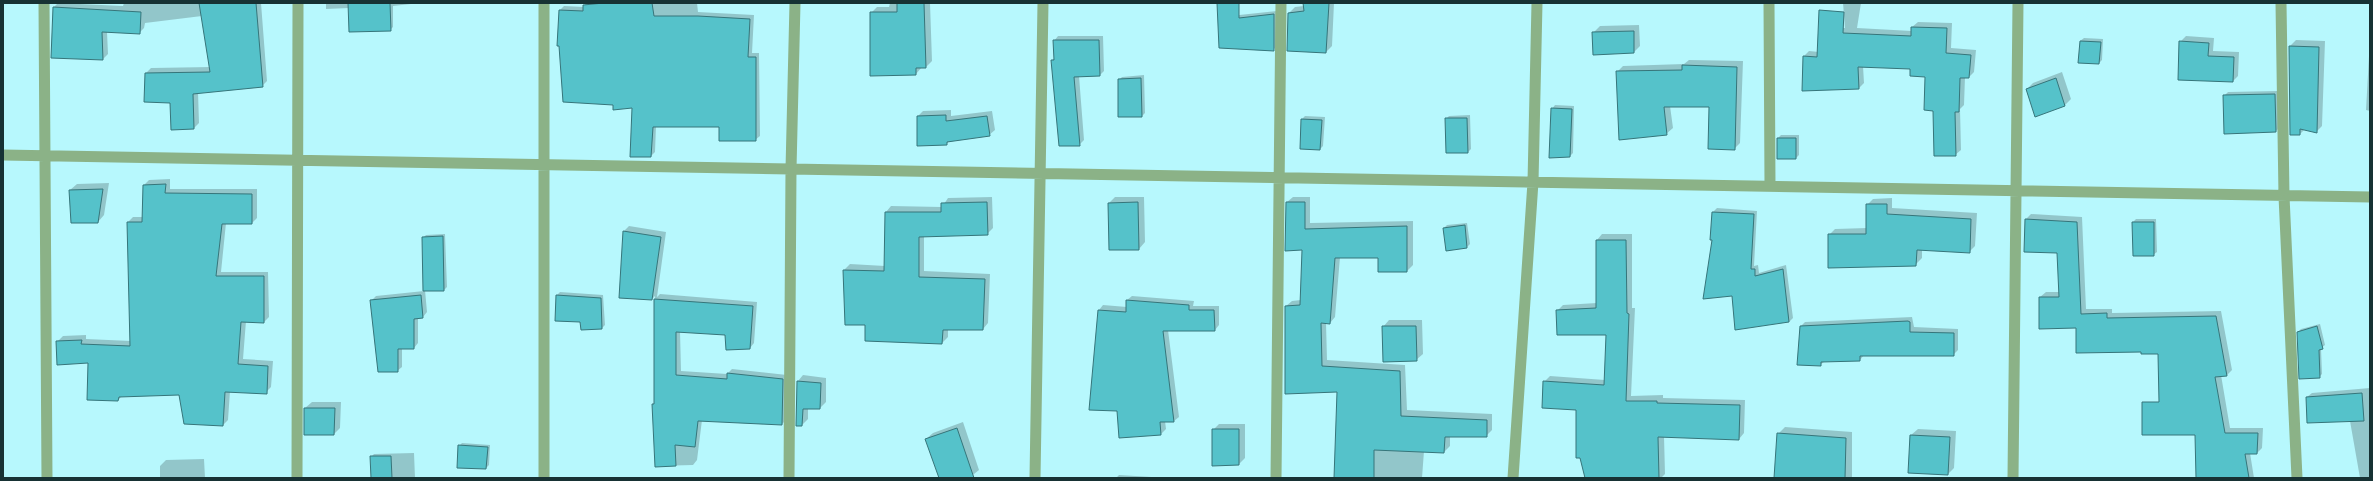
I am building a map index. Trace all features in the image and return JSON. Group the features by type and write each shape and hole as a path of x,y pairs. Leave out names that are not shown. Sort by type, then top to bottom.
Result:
{"street":[{"path":"44,3 47,478"},
{"path":"297,478 299,160 298,3"},
{"path":"544,3 544,478"},
{"path":"789,478 791,169 796,3"},
{"path":"1035,478 1043,3"},
{"path":"1276,478 1281,3"},
{"path":"1512,478 1533,182 1537,3"},
{"path":"1769,3 1770,186"},
{"path":"2013,478 2018,3"},
{"path":"2281,3 2284,196 2297,478"},
{"path":"3,155 2370,197"}],"building":[{"path":"199,3 256,3 263,87 193,94 194,129 171,130 170,103 144,102 145,73 210,72"},
{"path":"348,3 390,3 391,31 349,32"},
{"path":"604,3 652,3 654,16 698,16 750,19 748,57 756,57 756,141 719,141 719,127 653,127 651,157 630,157 632,108 613,110 613,105 563,102 559,46 557,46 559,10 583,11 583,5"},
{"path":"897,3 924,3 926,68 916,68 916,75 870,76 870,12 897,12"},
{"path":"1217,3 1239,3 1239,18 1274,14 1274,51 1219,48"},
{"path":"1303,3 1329,3 1326,53 1287,51 1288,13 1304,11"},
{"path":"53,7 141,12 140,34 102,32 103,60 51,58"},
{"path":"1819,10 1844,12 1843,33 1911,36 1911,27 1947,28 1946,53 1971,55 1969,78 1960,78 1959,112 1955,112 1956,156 1934,156 1933,111 1924,110 1925,77 1910,76 1910,69 1858,67 1859,89 1802,91 1803,56 1817,57"},
{"path":"1634,31 1634,53 1593,55 1592,32"},
{"path":"1053,40 1099,40 1100,76 1074,77 1080,146 1059,146 1051,60 1054,60"},
{"path":"2080,41 2101,42 2099,64 2078,63"},
{"path":"2179,41 2209,43 2208,56 2234,57 2233,82 2178,80"},
{"path":"2289,46 2319,47 2317,133 2300,129 2300,135 2290,135"},
{"path":"1682,65 1737,67 1735,150 1708,149 1709,107 1664,107 1667,135 1619,140 1616,71 1682,70"},
{"path":"1141,78 1142,117 1118,117 1118,79"},
{"path":"2056,78 2065,106 2035,117 2026,89"},
{"path":"2275,94 2276,132 2224,134 2223,95"},
{"path":"1551,108 1572,109 1570,157 1549,158"},
{"path":"946,115 946,121 987,116 990,136 947,142 947,145 917,146 917,116"},
{"path":"1445,118 1467,118 1468,153 1446,153"},
{"path":"1301,119 1322,120 1320,150 1300,149"},
{"path":"1777,138 1796,138 1796,159 1777,159"},
{"path":"166,184 165,193 252,194 252,224 222,224 216,276 264,276 264,323 241,322 238,364 268,366 267,394 225,392 223,426 184,424 179,395 119,397 118,401 87,400 88,363 57,365 56,341 82,340 81,344 130,346 127,222 142,222 143,185"},
{"path":"103,189 98,223 71,223 69,190"},
{"path":"987,202 988,235 919,237 919,277 985,279 983,330 943,330 942,344 865,341 865,325 845,325 843,270 884,271 885,212 941,212 941,203"},
{"path":"1138,202 1139,250 1109,250 1108,203"},
{"path":"1286,202 1305,202 1305,229 1407,226 1407,272 1378,272 1378,258 1335,258 1330,324 1321,323 1322,366 1400,371 1401,416 1487,420 1487,437 1445,437 1444,453 1374,450 1374,478 1334,478 1337,392 1285,394 1285,306 1300,305 1302,250 1285,251"},
{"path":"1866,204 1887,204 1887,214 1971,219 1970,253 1917,250 1916,266 1828,268 1828,234 1866,234"},
{"path":"1712,212 1754,214 1751,269 1755,269 1755,276 1783,269 1789,322 1735,330 1732,296 1703,299 1712,240 1710,240"},
{"path":"2025,219 2077,222 2081,314 2107,313 2107,318 2216,316 2227,376 2215,377 2225,433 2258,433 2257,454 2245,454 2249,478 2196,478 2195,435 2142,435 2142,402 2159,402 2158,354 2141,354 2141,352 2076,353 2076,328 2039,329 2039,297 2059,297 2057,253 2024,252"},
{"path":"2132,222 2154,222 2154,256 2133,256"},
{"path":"1465,225 1467,248 1446,251 1443,228"},
{"path":"623,231 661,237 652,300 619,298"},
{"path":"443,236 444,291 423,291 422,237"},
{"path":"1596,240 1626,240 1627,313 1629,314 1626,401 1740,405 1739,440 1658,437 1659,478 1585,478 1580,458 1576,458 1576,410 1542,408 1543,381 1604,385 1606,335 1557,335 1556,310 1596,308"},
{"path":"421,295 423,318 414,319 414,349 398,349 398,372 378,372 370,300"},
{"path":"556,295 601,298 602,329 581,330 580,322 555,321"},
{"path":"654,299 753,306 750,349 726,350 725,335 676,332 676,375 727,379 727,373 783,379 782,425 698,421 695,447 675,445 676,466 655,467 652,404 654,404"},
{"path":"1126,300 1189,305 1189,310 1214,310 1215,331 1163,331 1174,422 1160,422 1161,435 1119,438 1117,411 1089,410 1098,310 1126,312"},
{"path":"1910,322 1910,332 1954,333 1954,356 1860,356 1860,361 1821,362 1821,366 1797,365 1800,326"},
{"path":"1382,326 1416,326 1417,361 1383,362"},
{"path":"2317,326 2323,349 2319,350 2320,378 2299,379 2297,332"},
{"path":"797,381 821,383 820,409 803,409 802,426 796,426"},
{"path":"2362,393 2364,421 2307,423 2306,397"},
{"path":"304,408 335,408 334,435 304,435"},
{"path":"957,428 974,478 939,478 925,439"},
{"path":"1212,429 1239,429 1239,465 1212,466"},
{"path":"1777,433 1846,438 1845,478 1774,478"},
{"path":"1910,435 1950,437 1948,475 1908,473"},
{"path":"458,445 488,447 486,469 457,468"},
{"path":"370,456 391,456 392,478 371,478"}]}
